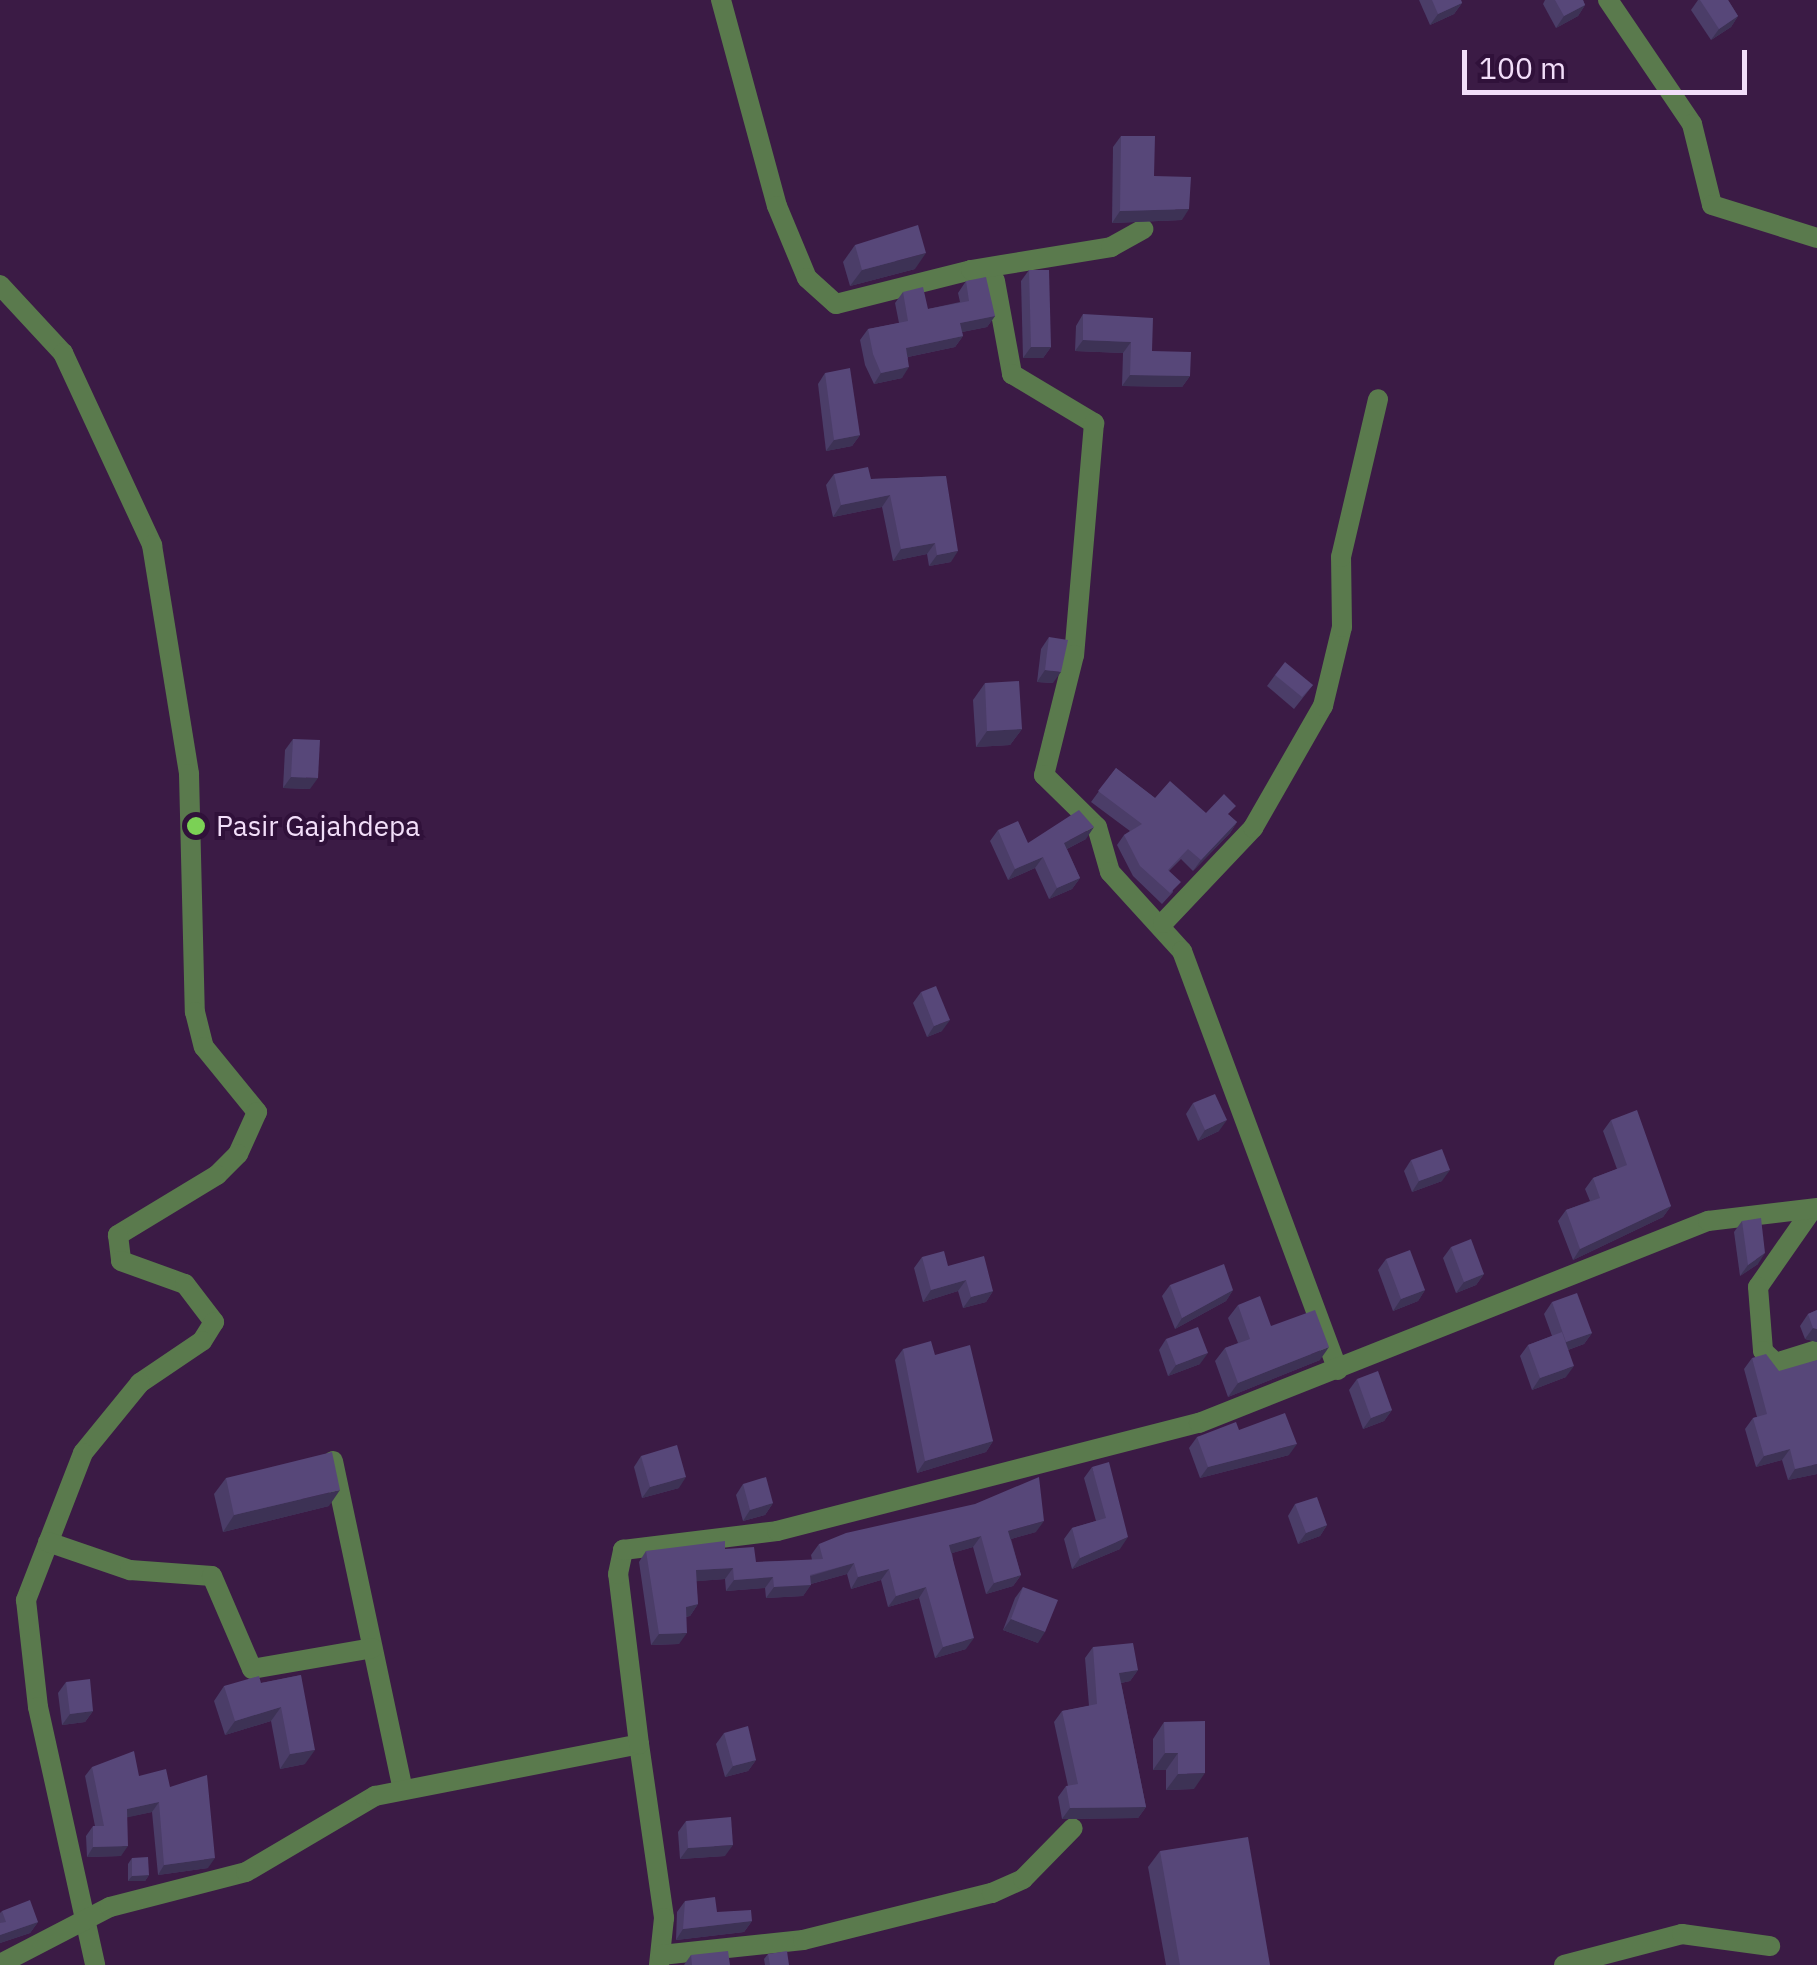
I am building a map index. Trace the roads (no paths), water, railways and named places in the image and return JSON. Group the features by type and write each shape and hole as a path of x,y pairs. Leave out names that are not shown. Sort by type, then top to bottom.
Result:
{"street":[{"path":"721,0 788,242 819,291 836,304 866,302 971,270 1112,247 1142,229"},
{"path":"1608,0 1692,124 1712,205 1817,238"},
{"path":"971,270 1004,294 1012,374 1083,409 1098,432 1074,655 1044,775 1097,828 1112,875 1163,923 1261,1148 1338,1370"},
{"path":"0,284 71,366 152,545 189,774 195,1012 204,1047 257,1112 238,1154 216,1175 118,1235 121,1261 185,1284 214,1322 202,1341 140,1384 83,1454 26,1600 38,1707 88,1918 94,1965"},
{"path":"1163,923 1254,828 1323,706 1342,627 1341,558 1378,399"},
{"path":"1073,1828 1023,1879 992,1893 803,1940 660,1960 664,1918 618,1574 623,1550 794,1527 1199,1423 1708,1221 1813,1211"},
{"path":"1813,1211 1758,1287 1763,1350 1776,1362 1817,1350"},
{"path":"333,1461 403,1789"},
{"path":"48,1542 130,1570 212,1576 252,1669 372,1648"},
{"path":"0,1964 88,1918 246,1872 319,1821 403,1789 639,1744"},
{"path":"1564,1965 1682,1934 1770,1946"}],"place":[{"name":"Pasir Gajahdepa","path":"196,826"}]}
